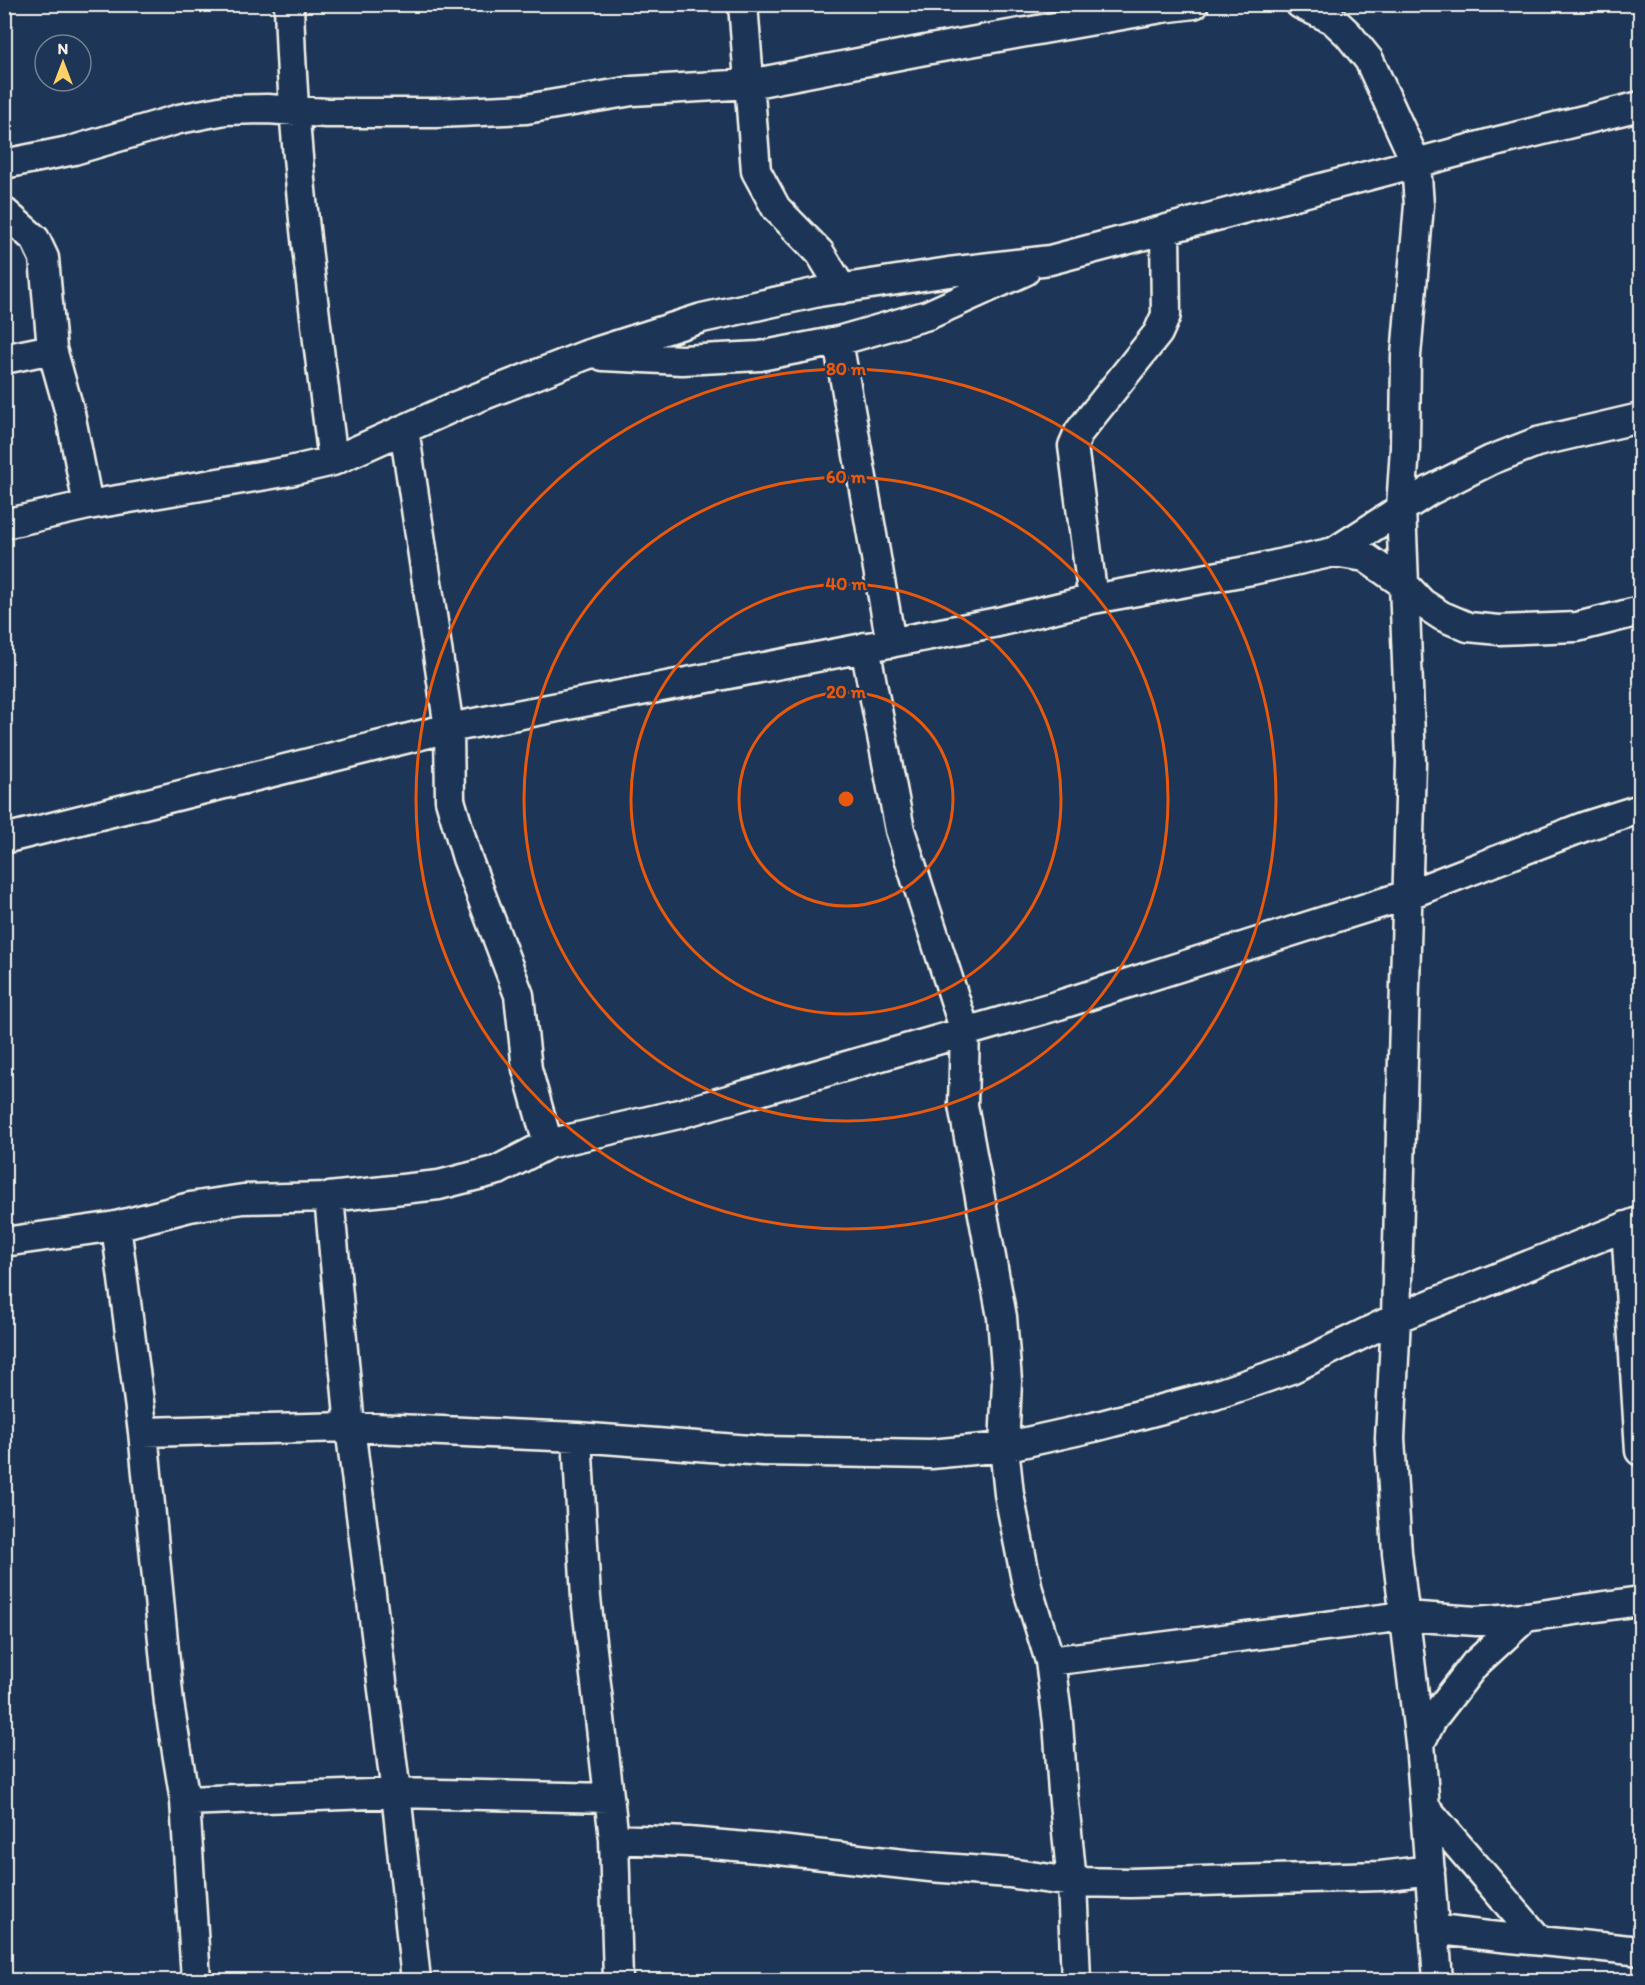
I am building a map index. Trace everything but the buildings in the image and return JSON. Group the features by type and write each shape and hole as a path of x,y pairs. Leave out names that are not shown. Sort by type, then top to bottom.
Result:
{"street":[{"path":"289,4 294,110 306,249 333,461"},
{"path":"743,4 756,171 776,208 820,253 842,289"},
{"path":"4,165 74,150 179,119 225,110 435,113 526,109 632,91 750,84 925,50 1194,4"},
{"path":"1300,4 1332,19 1369,60 1416,163 1419,205 1406,356 1401,508 1411,762 1396,1318 1390,1438 1397,1553 1420,1743 1438,1980"},
{"path":"4,524 88,505 290,471 333,461 456,406 586,355 702,318 842,289 949,272 1050,260 1641,106"},
{"path":"4,212 35,239 44,258 52,349 70,413 88,505"},
{"path":"1093,599 1073,446 1079,432 1158,333 1166,315 1165,230"},
{"path":"586,355 682,360 760,356 838,341 928,315 1050,260"},
{"path":"838,341 900,830 965,1031 963,1105 1002,1317 1006,1381 1004,1447 1009,1494 1028,1590 1050,1661 1058,1723 1072,1882 1076,1980"},
{"path":"4,359 52,349"},
{"path":"4,839 448,728 998,622 1093,599 1252,570 1334,552 1401,508 1491,460 1537,442 1641,418"},
{"path":"404,429 448,728 450,800 467,858 519,995 527,1069 548,1144"},
{"path":"1334,552 1365,557 1404,585 1428,607 1468,627 1499,630 1577,627 1641,611"},
{"path":"4,1242 116,1226 190,1208 243,1199 329,1197 439,1185 498,1170 548,1144 679,1114 1059,1005 1407,895 1586,825 1641,809"},
{"path":"329,1197 350,1427 396,1793 416,1980"},
{"path":"143,1432 350,1427 577,1437 763,1451 931,1454 1004,1447 1094,1427 1215,1395 1291,1369 1396,1318 1633,1224 1641,1451"},
{"path":"116,1226 143,1432 169,1703 185,1801 196,1980"},
{"path":"577,1437 586,1598 614,1839 618,1980"},
{"path":"1050,1661 1404,1616 1476,1621 1526,1617 1641,1601"},
{"path":"1420,1743 1433,1718 1475,1664 1526,1617"},
{"path":"185,1801 396,1793 609,1798"},
{"path":"1425,1807 1539,1940"},
{"path":"614,1839 746,1847 930,1867 1010,1873 1072,1882 1131,1883 1381,1876 1430,1870"},
{"path":"1434,1929 1491,1937 1641,1951"}]}
